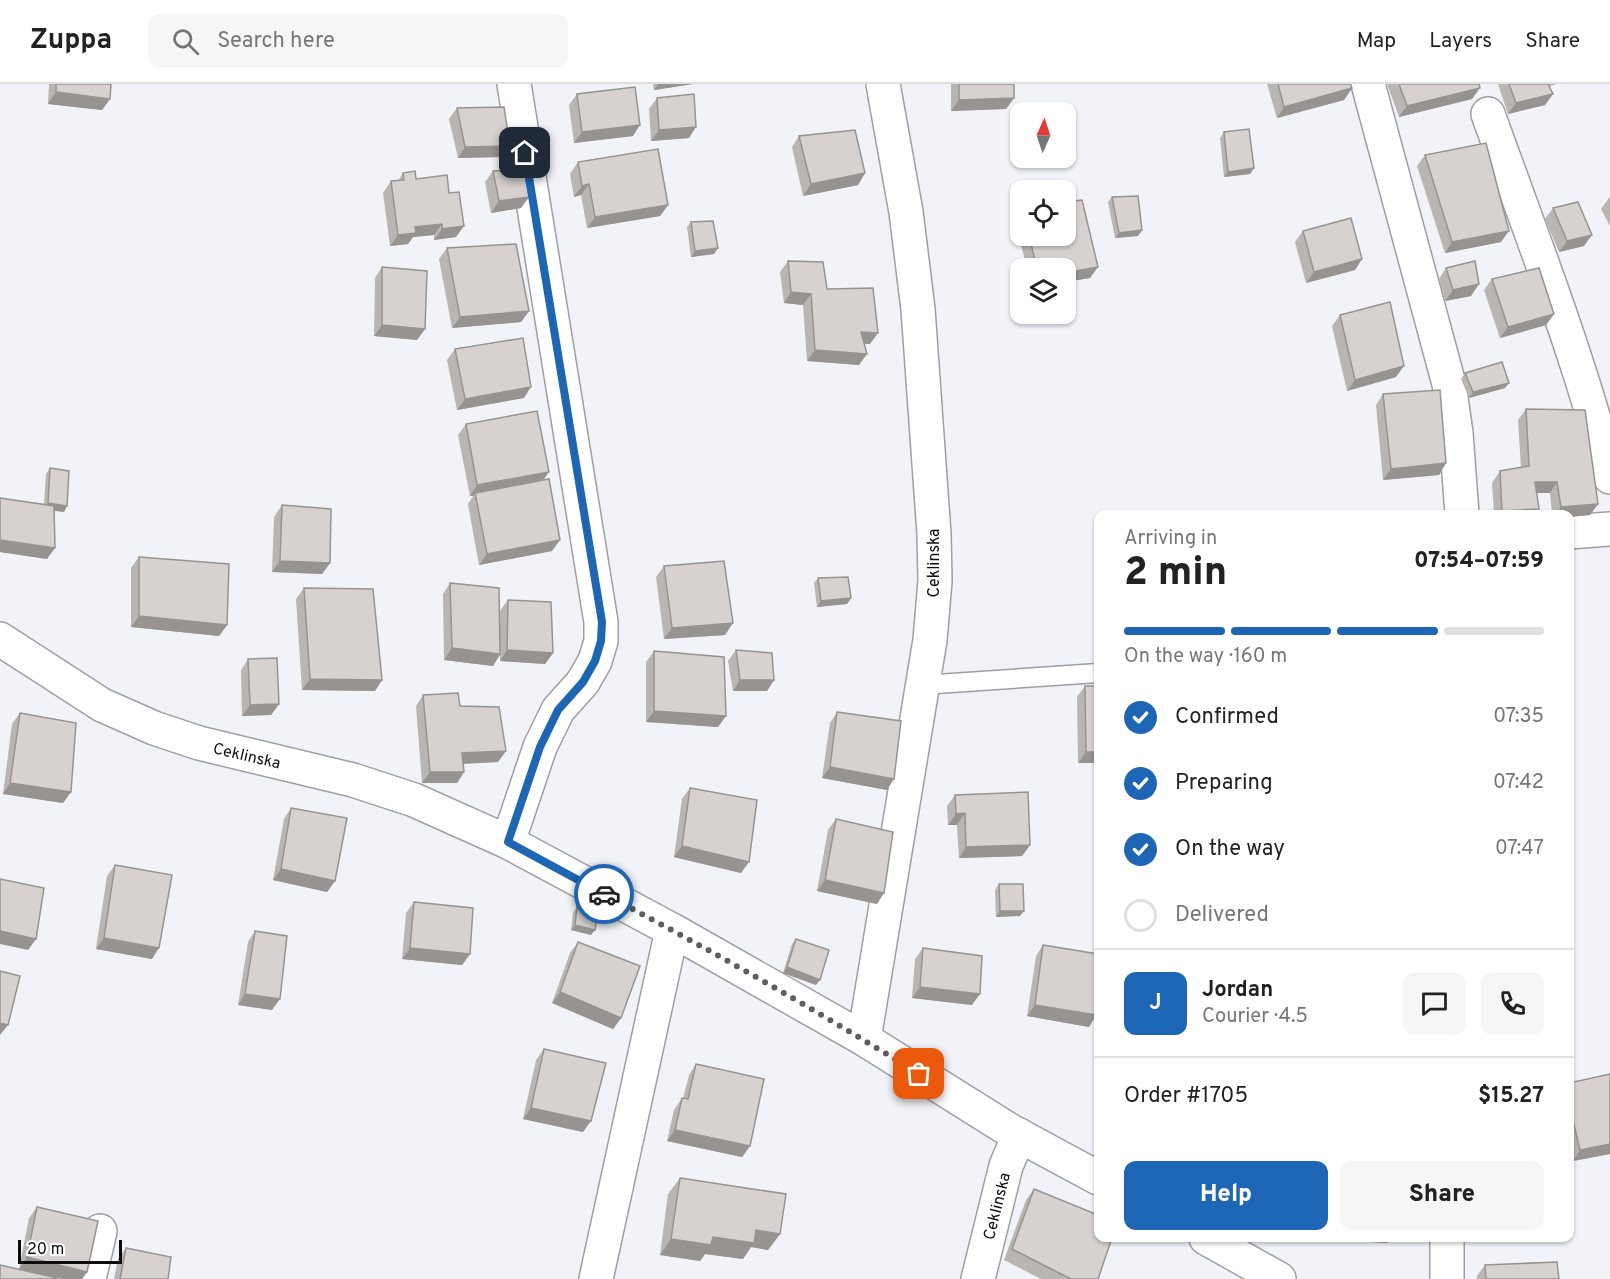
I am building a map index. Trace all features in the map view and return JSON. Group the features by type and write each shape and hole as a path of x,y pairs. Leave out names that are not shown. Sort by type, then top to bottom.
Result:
{"street":[{"path":"508,842 540,747 558,710 583,682 595,661 601,641 602,622 514,84"},
{"name":"Ceklinska","path":"864,1040 930,640 935,581 918,309 906,212 883,84"},
{"path":"1368,84 1449,384 1456,433 1462,510"},
{"path":"1488,114 1564,326 1610,477"},
{"path":"1574,532 1610,529"},
{"name":"Ceklinska","path":"1,644 102,705 154,728 199,743 353,780 414,800 508,842 672,930 864,1040 1019,1135 1094,1176"},
{"path":"596,1279 672,930"},
{"name":"Ceklinska","path":"978,1279 1003,1175 1019,1135"},
{"path":"89,1279 100,1231"},
{"path":"1211,1242 1243,1269 1279,1279"},
{"path":"1447,1242 1447,1279"}],"lane":[{"path":"922,685 1094,673"}],"building":[{"path":"56,84 111,84 110,99 56,92"},
{"path":"959,84 1014,84 1014,98 959,100"},
{"path":"1278,84 1350,84 1352,88 1284,107"},
{"path":"1399,84 1479,84 1480,88 1407,106"},
{"path":"1509,84 1548,84 1553,94 1516,103"},
{"path":"635,87 640,125 582,132 577,94"},
{"path":"694,94 696,127 659,130 657,98"},
{"path":"504,107 510,146 465,147 457,108"},
{"path":"1249,129 1254,168 1228,172 1224,132"},
{"path":"855,130 865,173 811,184 799,136"},
{"path":"1486,143 1509,231 1452,242 1425,155"},
{"path":"658,149 668,205 595,217 589,184 582,186 578,162"},
{"path":"524,169 529,197 499,201 493,171"},
{"path":"415,171 416,179 447,175 449,193 459,192 464,226 442,229 442,224 415,227 416,233 398,235 391,181 404,180 403,173"},
{"path":"1138,196 1142,230 1119,233 1112,197"},
{"path":"1082,200 1098,267 1076,271 1076,258 1034,258 1032,246 1076,246 1076,201"},
{"path":"1578,202 1592,235 1567,241 1553,208"},
{"path":"1351,218 1362,259 1314,272 1303,231"},
{"path":"713,221 718,248 695,251 691,222"},
{"path":"516,244 529,311 460,317 447,248"},
{"path":"788,261 823,262 827,289 873,288 878,333 861,332 867,354 815,350 811,294 791,292"},
{"path":"1475,261 1479,284 1453,290 1446,268"},
{"path":"382,267 427,271 425,329 382,325"},
{"path":"1539,268 1554,314 1508,327 1492,279"},
{"path":"1390,302 1404,366 1355,380 1340,315"},
{"path":"523,338 531,387 465,399 455,349"},
{"path":"1502,362 1509,383 1473,392 1465,373"},
{"path":"1440,390 1446,463 1391,469 1383,394"},
{"path":"1526,409 1585,410 1598,504 1561,507 1557,482 1535,482 1539,509 1502,510 1500,471 1529,466"},
{"path":"537,411 549,472 477,485 466,424"},
{"path":"50,468 69,471 67,506 48,503"},
{"path":"549,479 560,540 487,554 475,493"},
{"path":"0,498 54,506 55,548 0,540"},
{"path":"282,505 331,509 330,563 280,561"},
{"path":"139,557 229,564 227,625 139,616"},
{"path":"724,561 733,623 672,628 664,566"},
{"path":"848,577 851,598 821,601 818,578"},
{"path":"450,583 499,588 500,654 452,648"},
{"path":"304,588 373,589 382,680 310,679"},
{"path":"508,600 551,602 553,653 507,650"},
{"path":"736,650 772,653 774,680 740,680"},
{"path":"654,651 724,657 726,716 654,711"},
{"path":"277,658 279,704 250,705 248,659"},
{"path":"1085,686 1094,686 1094,752 1086,752"},
{"path":"458,693 460,706 499,707 506,751 462,753 464,772 430,772 423,695"},
{"path":"837,712 901,721 894,779 830,767"},
{"path":"20,713 76,723 71,792 10,783"},
{"path":"690,788 757,800 749,862 682,846"},
{"path":"1028,792 1030,845 966,847 965,813 956,814 955,795"},
{"path":"291,808 347,818 335,881 281,869"},
{"path":"836,819 893,832 884,893 825,880"},
{"path":"115,865 172,875 159,948 104,938"},
{"path":"0,879 44,888 36,939 0,931"},
{"path":"999,884 1023,884 1024,911 1000,911"},
{"path":"414,902 473,908 470,954 410,948"},
{"path":"577,907 598,911 595,930 575,925"},
{"path":"255,931 287,936 280,999 245,994"},
{"path":"796,939 829,950 820,980 787,967"},
{"path":"578,942 640,966 621,1018 560,992"},
{"path":"1043,945 1094,953 1094,1015 1035,1005"},
{"path":"923,948 982,956 980,994 920,987"},
{"path":"0,971 20,976 8,1025 0,1023"},
{"path":"544,1049 606,1063 591,1121 531,1108"},
{"path":"696,1064 764,1079 750,1146 675,1130 682,1098 688,1099"},
{"path":"1610,1074 1610,1144 1580,1150 1574,1125 1574,1082"},
{"path":"680,1178 786,1194 780,1234 756,1230 754,1243 713,1237 711,1245 671,1239"},
{"path":"1034,1189 1094,1213 1094,1242 1111,1242 1098,1279 1071,1279 1012,1249"},
{"path":"37,1207 98,1221 87,1272 27,1257"},
{"path":"126,1248 171,1257 168,1279 120,1279"},
{"path":"1557,1262 1559,1279 1486,1279 1485,1265"},
{"path":"0,1265 57,1278 57,1279 0,1279"}],"way so far":[{"path":"604,894 672,930 919,1074"}],"route":[{"path":"525,153 602,622 601,641 595,661 583,682 558,710 540,747 508,842 604,894"}]}
